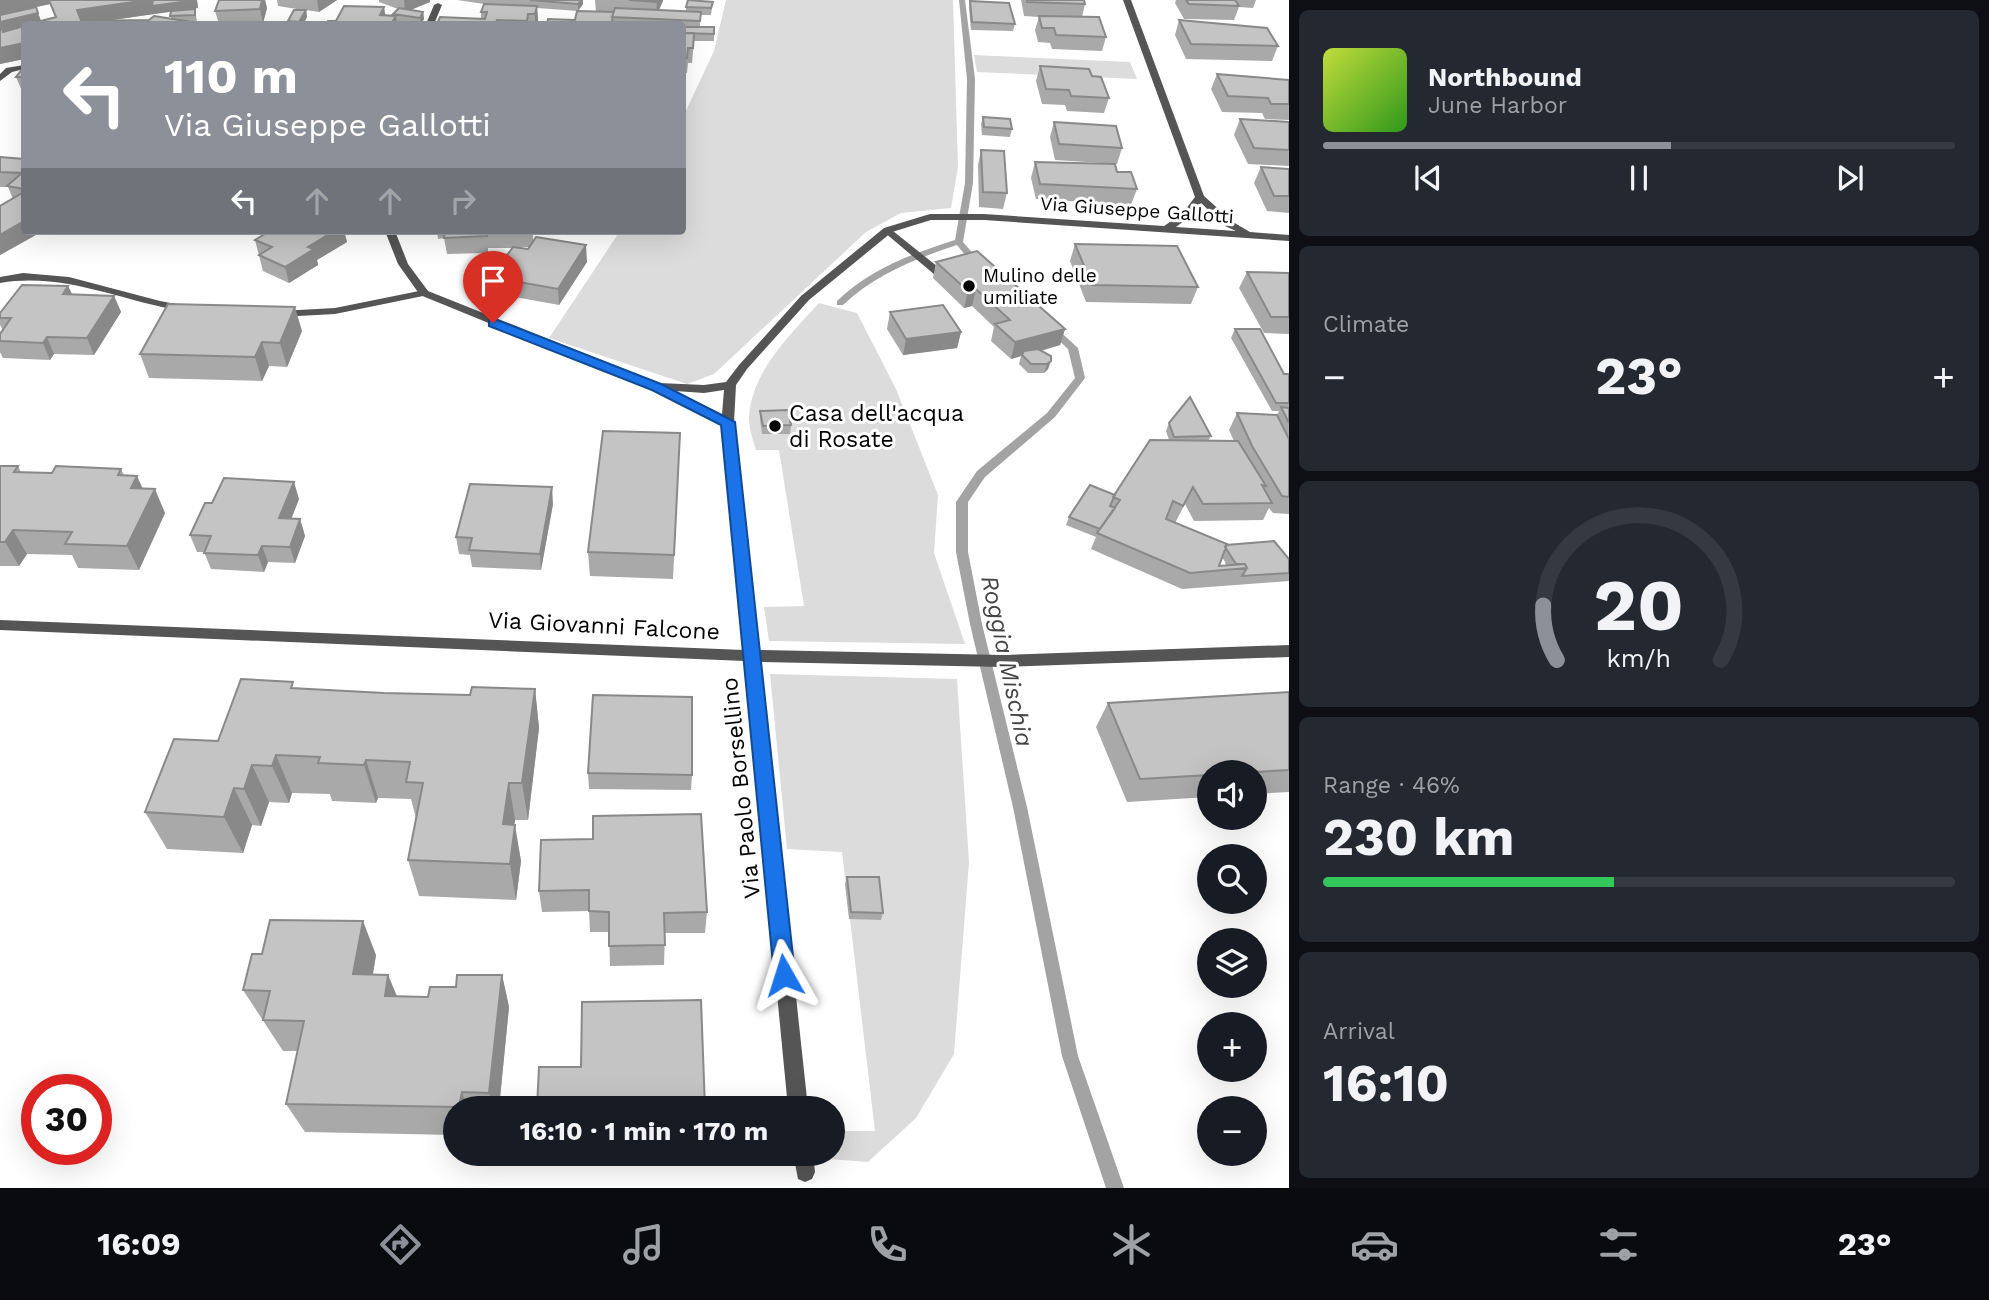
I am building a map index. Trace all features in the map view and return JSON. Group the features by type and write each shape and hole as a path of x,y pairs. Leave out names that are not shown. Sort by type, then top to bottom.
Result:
{"street":[{"path":"431,21 435,2 447,0"},
{"path":"1127,0 1200,197 1229,224 1252,235"},
{"path":"0,78 9,70 21,68"},
{"path":"1167,229 1185,216 1200,197"},
{"name":"Via Giuseppe Gallotti","path":"888,230 914,220 947,216 1289,238"},
{"path":"391,235 394,249 406,272 424,293 657,387 728,422 730,385 805,299 888,230 939,273"},
{"path":"0,280 31,276 67,279 135,299 199,309"},
{"path":"261,314 335,311 424,293"},
{"path":"657,387 704,389 730,385"},
{"name":"Via Paolo Borsellino","path":"728,422 797,1096"},
{"name":"Via Giovanni Falcone","path":"0,625 752,656 1003,661 1289,651"}],"shaded area":[{"path":"726,0 953,0 958,167 951,208 901,213 866,232 714,374 687,384 549,338 617,235 686,235 686,111 714,51"},
{"path":"974,55 1130,62 1137,79 977,72"},
{"path":"819,303 857,313 896,389 938,495 934,553 965,644 769,641 764,607 804,606 779,450 756,450 749,422 751,401 764,370 774,355"},
{"path":"770,674 957,679 969,862 954,1054 916,1118 868,1162 845,1160 845,1131 875,1131 842,852 787,849"}],"building":[{"path":"49,0 147,0 77,10 81,21 41,21 56,17"},
{"path":"153,0 196,0 152,6"},
{"path":"219,0 262,0 260,9 215,11"},
{"path":"530,0 581,0 578,4"},
{"path":"688,0 713,2 711,8 686,7"},
{"path":"1084,0 1085,4 1027,2"},
{"path":"1186,0 1235,0 1239,6 1189,4"},
{"path":"970,1 1009,3 1015,24 972,22"},
{"path":"484,4 537,6 535,14 528,14 527,21 438,21 440,17 485,19 487,12 481,12"},
{"path":"344,6 384,7 380,15 396,16 393,21 336,21"},
{"path":"36,7 38,13 0,22 0,15"},
{"path":"399,8 423,12 420,18 393,14"},
{"path":"615,8 701,12 700,21 612,17"},
{"path":"195,9 195,15 170,16 171,11"},
{"path":"294,10 306,10 300,21 288,21"},
{"path":"577,11 613,12 612,21 548,21 575,20"},
{"path":"154,16 185,21 83,21 149,20"},
{"path":"1039,16 1099,17 1106,37 1056,35 1054,28 1042,28"},
{"path":"1179,20 1267,28 1278,46 1191,44"},
{"path":"0,23 3,32 21,27 21,44 0,48"},
{"path":"686,27 714,27 714,34 686,33"},
{"path":"686,33 694,33 693,48 688,48 687,58"},
{"path":"1040,66 1089,69 1092,76 1101,77 1109,98 1071,96 1069,90 1046,89"},
{"path":"1217,74 1289,80 1289,104 1271,104 1268,98 1228,96"},
{"path":"983,117 1010,119 1012,129 984,127"},
{"path":"1240,119 1289,122 1289,150 1254,148"},
{"path":"1054,122 1116,126 1122,148 1059,144"},
{"path":"981,150 1004,151 1007,193 983,192"},
{"path":"0,157 21,159 21,173 0,172"},
{"path":"1035,162 1115,164 1117,172 1131,172 1137,189 1040,184"},
{"path":"1261,167 1289,169 1289,196 1274,196"},
{"path":"21,174 21,188 7,186"},
{"path":"21,194 21,223 0,235 0,206"},
{"path":"263,235 328,235 308,247 314,249 285,267 259,255 272,247 255,240"},
{"path":"444,235 487,235 487,236 444,238"},
{"path":"536,237 586,245 558,289 491,277 513,247 528,249"},
{"path":"1075,244 1177,246 1198,287 1092,285"},
{"path":"977,251 1065,329 1015,342 995,324 1010,320 976,289 968,291 936,262"},
{"path":"1247,272 1289,273 1289,317 1271,317"},
{"path":"22,285 68,286 63,294 114,296 87,338 47,337 43,343 0,341 0,334 11,318 0,318 0,313"},
{"path":"168,304 295,307 280,343 262,342 255,357 140,354"},
{"path":"943,305 961,332 906,339 890,312"},
{"path":"1235,329 1260,329 1284,374 1289,374 1289,403 1276,403"},
{"path":"1038,349 1051,356 1051,361 1047,364 1031,364 1022,355 1024,351"},
{"path":"1190,397 1211,436 1174,437 1169,423"},
{"path":"1281,407 1289,408 1289,423"},
{"path":"788,410 791,425 763,426 760,411"},
{"path":"1237,413 1277,415 1289,439 1289,497 1282,496 1252,446"},
{"path":"603,431 680,433 674,555 588,552"},
{"path":"1150,440 1238,441 1266,486 1262,485 1272,503 1203,504 1193,487 1183,506 1173,501 1166,519 1227,544 1219,566 1245,564 1247,568 1190,573 1097,533 1120,500 1113,497"},
{"path":"0,466 18,466 14,472 52,473 56,466 121,469 118,475 137,476 131,488 155,489 127,546 65,544 72,532 13,530 5,542 0,542"},
{"path":"224,478 294,482 279,518 300,519 290,547 262,546 258,555 204,553 211,536 190,535 205,503 212,503"},
{"path":"470,484 552,487 540,554 469,550 472,538 456,537"},
{"path":"1090,485 1115,495 1110,506 1115,508 1100,529 1069,517"},
{"path":"1274,541 1289,559 1289,573 1242,576 1247,568 1245,564 1236,564 1225,547 1226,545"},
{"path":"241,679 293,682 291,688 384,693 470,695 472,687 535,689 522,783 509,783 503,824 515,825 510,864 408,860 423,783 406,782 410,762 366,760 364,765 318,763 320,757 276,755 272,766 252,765 244,789 234,788 224,817 145,812 174,739 218,741"},
{"path":"1289,692 1289,770 1267,771 1267,760 1197,760 1197,776 1140,779 1108,703"},
{"path":"593,695 692,697 692,775 588,773"},
{"path":"701,814 707,912 664,913 665,945 609,946 609,912 589,911 589,890 539,891 541,840 593,839 593,816"},
{"path":"847,877 879,877 883,913 851,912"},
{"path":"270,920 363,921 353,974 388,975 385,996 428,997 430,987 456,987 457,975 502,975 489,1093 462,1092 461,1096 443,1096 443,1107 286,1104 304,1021 263,1020 270,991 243,990 252,954 262,954"},
{"path":"701,1000 705,1096 538,1096 539,1067 581,1067 582,1002"}],"waterway":[{"name":"Roggia Mischia","path":"959,242 969,183 971,79 962,0"},
{"path":"840,303 880,273 959,242"},
{"name":"Roggia Mischia","path":"959,242 977,264"},
{"name":"Roggia Mischia","path":"1052,329 1073,348 1080,378 1051,415 981,474 962,502 962,552 976,624 1020,807 1070,1056 1115,1188"}],"place":[{"name":"Mulino delle umiliate","path":"969,286"},
{"name":"Casa dell'acqua di Rosate","path":"775,426"}],"route":[{"path":"493,323 657,387 728,422 784,975"}]}
